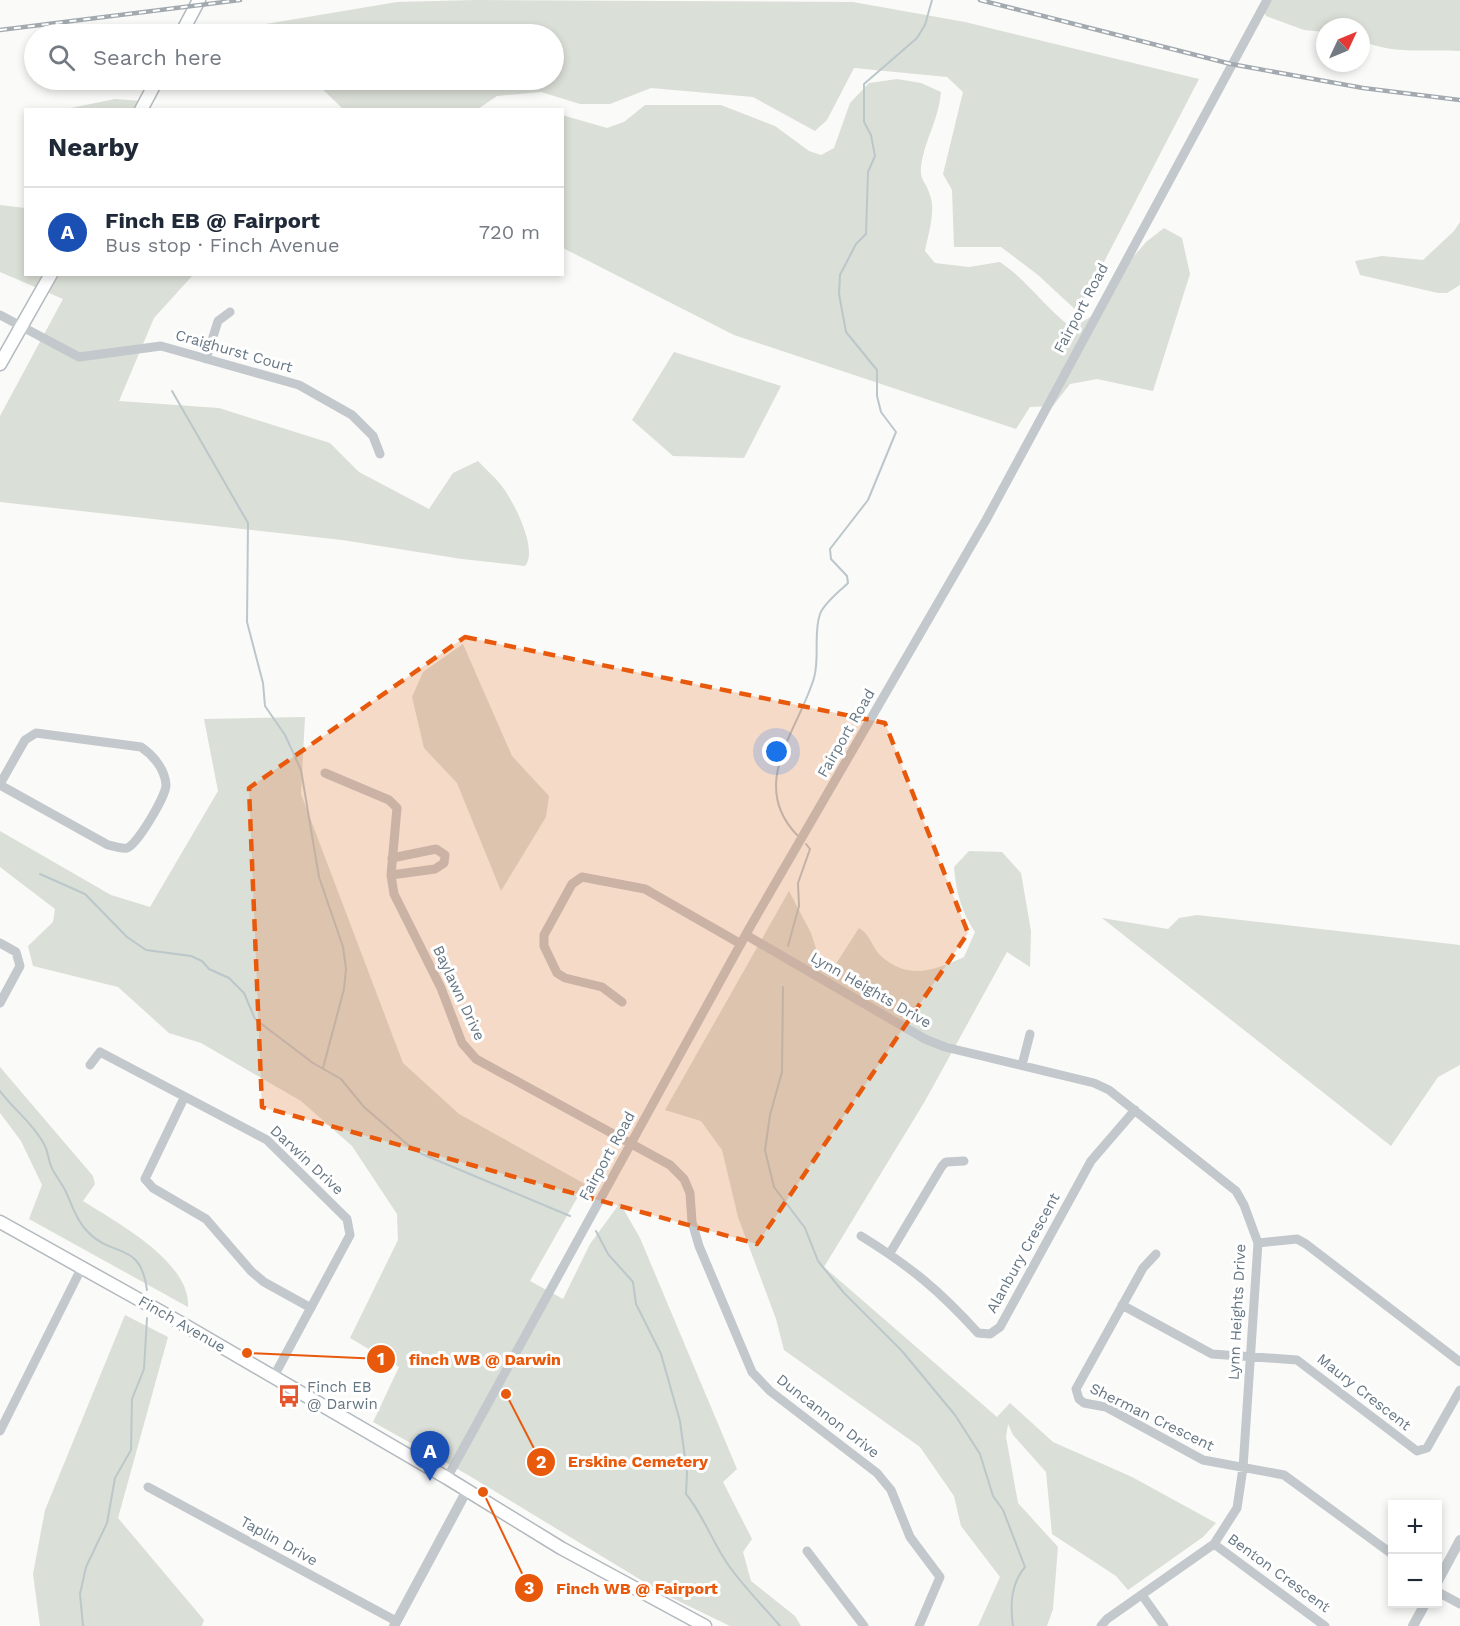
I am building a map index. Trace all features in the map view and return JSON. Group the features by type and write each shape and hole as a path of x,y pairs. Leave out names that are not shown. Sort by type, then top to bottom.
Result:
{"main road":[{"path":"186,24 199,0"},
{"path":"142,108 152,90"},
{"path":"0,364 50,276"},
{"name":"Finch Avenue","path":"0,1222 447,1478 466,1492 561,1548 700,1625"}],"street":[{"name":"Fairport Road","path":"447,1478 743,940 986,520 1267,0"},
{"path":"207,359 218,321 231,312"},
{"name":"Craighurst Court","path":"0,315 79,357 155,346 299,385 345,410 374,436 380,454"},
{"path":"36,733 141,747 154,755 166,784 165,793 135,842 127,848 108,845 0,785 25,740 36,733"},
{"name":"Baylawn Drive","path":"325,773 389,800 397,808 391,875 394,894 441,988 462,1043 476,1059 630,1144"},
{"path":"391,875 435,869 444,863 445,855 436,849 392,858"},
{"name":"Lynn Heights Drive","path":"622,1002 602,987 565,978 557,972 544,946 544,935 572,885 582,877 645,889 925,1039 945,1047 1094,1083 1109,1090 1236,1191 1244,1205 1258,1243 1243,1468 1238,1508 1214,1545 1101,1626"},
{"path":"0,943 16,951 20,966 0,1003"},
{"path":"1022,1065 1029,1034"},
{"name":"Darwin Drive","path":"90,1065 100,1052 267,1140 347,1219 350,1235 273,1378"},
{"path":"184,1098 145,1179 153,1188 206,1219 251,1271 264,1282 311,1308"},
{"name":"Alanbury Crescent","path":"861,1236 890,1253 942,1293 978,1333 990,1334 1000,1327 1091,1161 1135,1110"},
{"name":"Duncannon Drive","path":"630,1144 670,1165 684,1179 690,1194 692,1222 699,1246 752,1372 770,1391 877,1473 891,1490 910,1537 940,1577 919,1626"},
{"path":"890,1253 942,1166 946,1162 964,1161"},
{"path":"1258,1243 1297,1239 1306,1244 1460,1362"},
{"path":"1156,1254 1143,1268 1122,1305 1212,1354 1251,1358"},
{"path":"0,1430 82,1267"},
{"name":"Sherman Crescent","path":"1122,1305 1076,1389 1079,1399 1106,1407 1203,1460 1243,1468"},
{"name":"Maury Crescent","path":"1251,1358 1297,1360 1417,1451 1427,1448 1460,1390"},
{"path":"1243,1468 1284,1475 1388,1551"},
{"name":"Taplin Drive","path":"148,1487 395,1623"},
{"path":"395,1623 466,1492"},
{"path":"1442,1572 1460,1540"},
{"name":"Benton Crescent","path":"1214,1545 1325,1626"},
{"path":"807,1551 864,1626"},
{"path":"1142,1595 1164,1626"},
{"path":"1442,1595 1460,1604"},
{"path":"1413,1626 1423,1608"}],"highlighted area":[{"path":"465,637 885,723 968,933 757,1244 262,1107 249,788"}],"shaded area":[{"path":"476,0 853,2 965,22 1199,79 1078,312 1038,275 1001,247 954,247 952,190 943,174 963,92 947,77 854,68 827,120 815,131 753,97 651,88 610,104 580,104 541,92 497,96 479,108 342,108 323,90 564,90 564,24 266,24 397,2"},
{"path":"1270,0 1460,0 1460,51 1384,48 1370,44 1370,18 1316,18 1316,31 1304,30 1266,16 1262,7"},
{"path":"897,79 921,83 941,92 921,167 921,176 932,201 931,223 925,251 935,263 969,267 1000,262 1072,328 1097,313 1121,271 1146,242 1164,228 1182,238 1190,274 1153,391 1097,379 1070,384 1053,406 1030,407 1016,429 734,335 564,249 564,116 607,128 624,122 645,105 721,105 775,126 809,151 821,155 834,148 850,103 869,83"},
{"path":"115,99 142,101 144,108 71,108"},
{"path":"0,205 24,208 24,276 192,276 154,318 119,401 219,408 330,443 359,472 429,509 453,473 478,461 501,485 518,513 529,549 525,566 462,559 342,540 0,502 0,416 63,299 0,272"},
{"path":"1460,222 1460,285 1447,293 1438,293 1360,275 1355,261 1382,256 1423,260 1454,231"},
{"path":"674,352 781,386 744,458 673,456 632,420"},
{"path":"463,644 512,756 549,796 546,817 501,891 457,783 424,748 412,697 423,672"},
{"path":"305,717 301,794 403,1063 459,1114 585,1184 530,1281 563,1299 590,1244 620,1203 640,1238 737,1469 723,1482 752,1539 743,1552 751,1581 795,1616 801,1626 730,1626 664,1594 468,1475 373,1422 399,1367 350,1338 398,1240 397,1214 352,1146 301,1101 201,1043 169,1033 118,987 33,966 28,946 53,922 55,909 0,867 0,831 111,895 150,907 218,791 204,719"},
{"path":"969,851 1002,852 1021,873 1031,931 1030,967 1007,952 925,1101 824,1267 997,1417 1010,1403 1053,1442 1132,1477 1216,1523 1203,1537 1128,1590 1116,1576 1052,1534 1046,1472 1013,1435 1008,1424 1006,1437 1018,1503 1058,1547 1053,1609 1047,1626 978,1626 1000,1577 961,1526 954,1496 920,1447 784,1350 776,1319 738,1217 722,1150 701,1121 665,1110 789,891 811,933 819,958 828,969 834,967 859,928 866,934 878,953 891,964 912,971 932,969 964,957 975,932 960,901 954,867"},
{"path":"1197,915 1460,945 1460,1065 1438,1077 1391,1146 1102,918 1168,929 1179,918"},
{"path":"0,1067 93,1176 95,1184 83,1201 132,1232 165,1259 178,1274 186,1290 188,1307 29,1219 42,1185 21,1141 0,1113"},
{"path":"125,1315 168,1337 118,1518 204,1620 202,1626 40,1626 33,1574 45,1510"}],"waterway":[{"path":"797,835 783,816 777,796 777,777 781,757 814,678 820,614 829,601 848,583 847,576 831,559 830,549 868,500 896,432 881,412 877,396 877,370 846,332 839,294 840,275 856,244 866,234 868,172 875,156 871,135 864,122 864,84 917,38 925,25 932,0"},
{"path":"172,391 248,523 247,622 263,683 265,706 285,735 301,770 319,877 343,947 346,969 344,989 323,1068"},
{"path":"788,946 799,906 798,883 810,849 806,844"},
{"path":"40,874 85,894 127,937 146,950 191,956 202,961 209,969 229,978 244,993 255,1019 313,1063 341,1079 364,1107 422,1154 570,1216"},
{"path":"783,987 782,1072 770,1115 765,1150 774,1187 805,1228 818,1261 844,1293 902,1351 955,1415 980,1454 993,1496 1003,1510 1025,1567 1014,1587 1013,1626"},
{"path":"0,1091 40,1136 52,1169 82,1225 96,1239 132,1257 138,1263 147,1290"},
{"path":"596,1231 608,1254 633,1282 636,1304 661,1354 680,1421 687,1473 686,1494 729,1566 780,1626"},
{"path":"83,1626 80,1594 86,1567 107,1523 115,1478 131,1450 132,1399 144,1369 147,1318"}],"railway":[{"path":"48,24 240,0"},
{"path":"980,0 1231,64 1363,88 1460,100"},
{"path":"0,30 24,27"}],"place":[{"name":"finch WB @ Darwin","path":"247,1353"},
{"name":"Erskine Cemetery","path":"506,1394"},
{"name":"Finch EB @ Darwin","path":"289,1396"},
{"name":"Finch EB @ Fairport","path":"430,1481"},
{"name":"Finch WB @ Fairport","path":"483,1492"}]}
